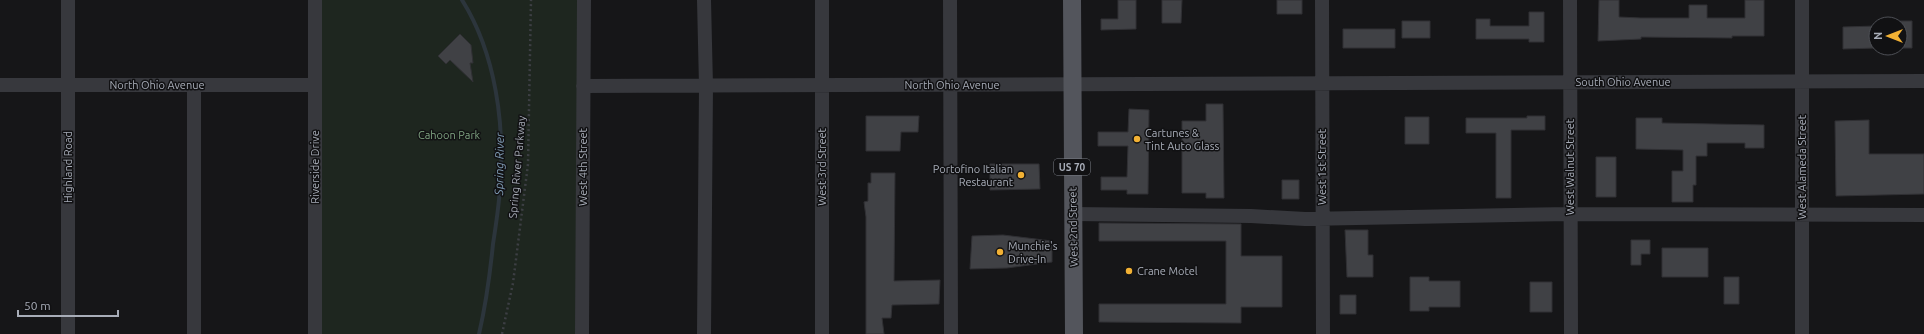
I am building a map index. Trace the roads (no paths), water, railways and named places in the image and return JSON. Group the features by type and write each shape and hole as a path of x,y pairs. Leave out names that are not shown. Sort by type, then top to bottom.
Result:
{"main road":[{"name":"West 2nd Street","path":"1072,0 1072,214 1074,334"}],"street":[{"name":"Highland Road","path":"68,0 68,334"},
{"name":"Riverside Drive","path":"315,0 315,334"},
{"name":"West 4th Street","path":"582,334 584,0"},
{"path":"704,0 706,86 704,334"},
{"name":"West 3rd Street","path":"822,0 822,334"},
{"path":"950,0 951,334"},
{"name":"West 1st Street","path":"1322,0 1323,334"},
{"name":"West Walnut Street","path":"1570,0 1571,334"},
{"name":"West Alameda Street","path":"1802,0 1802,334"},
{"name":"South Ohio Avenue","path":"1322,83 1924,81"},
{"name":"North Ohio Avenue","path":"583,86 1322,83"},
{"name":"North Ohio Avenue","path":"0,85 314,85"},
{"path":"194,85 194,334"},
{"path":"1072,214 1251,216 1323,219 1570,214 1924,215"}],"waterway":[{"name":"Spring River","path":"462,0 474,21 483,43 490,67 496,90 501,139 500,194 488,289 479,334"}],"place":[{"name":"Cartunes & Tint Auto Glass","path":"1137,139"},
{"name":"Portofino Italian Restaurant","path":"1021,175"},
{"name":"Munchie's Drive-In","path":"1000,252"},
{"name":"Crane Motel","path":"1129,271"}],"park label":[{"name":"Cahoon Park","path":"449,135"}]}
